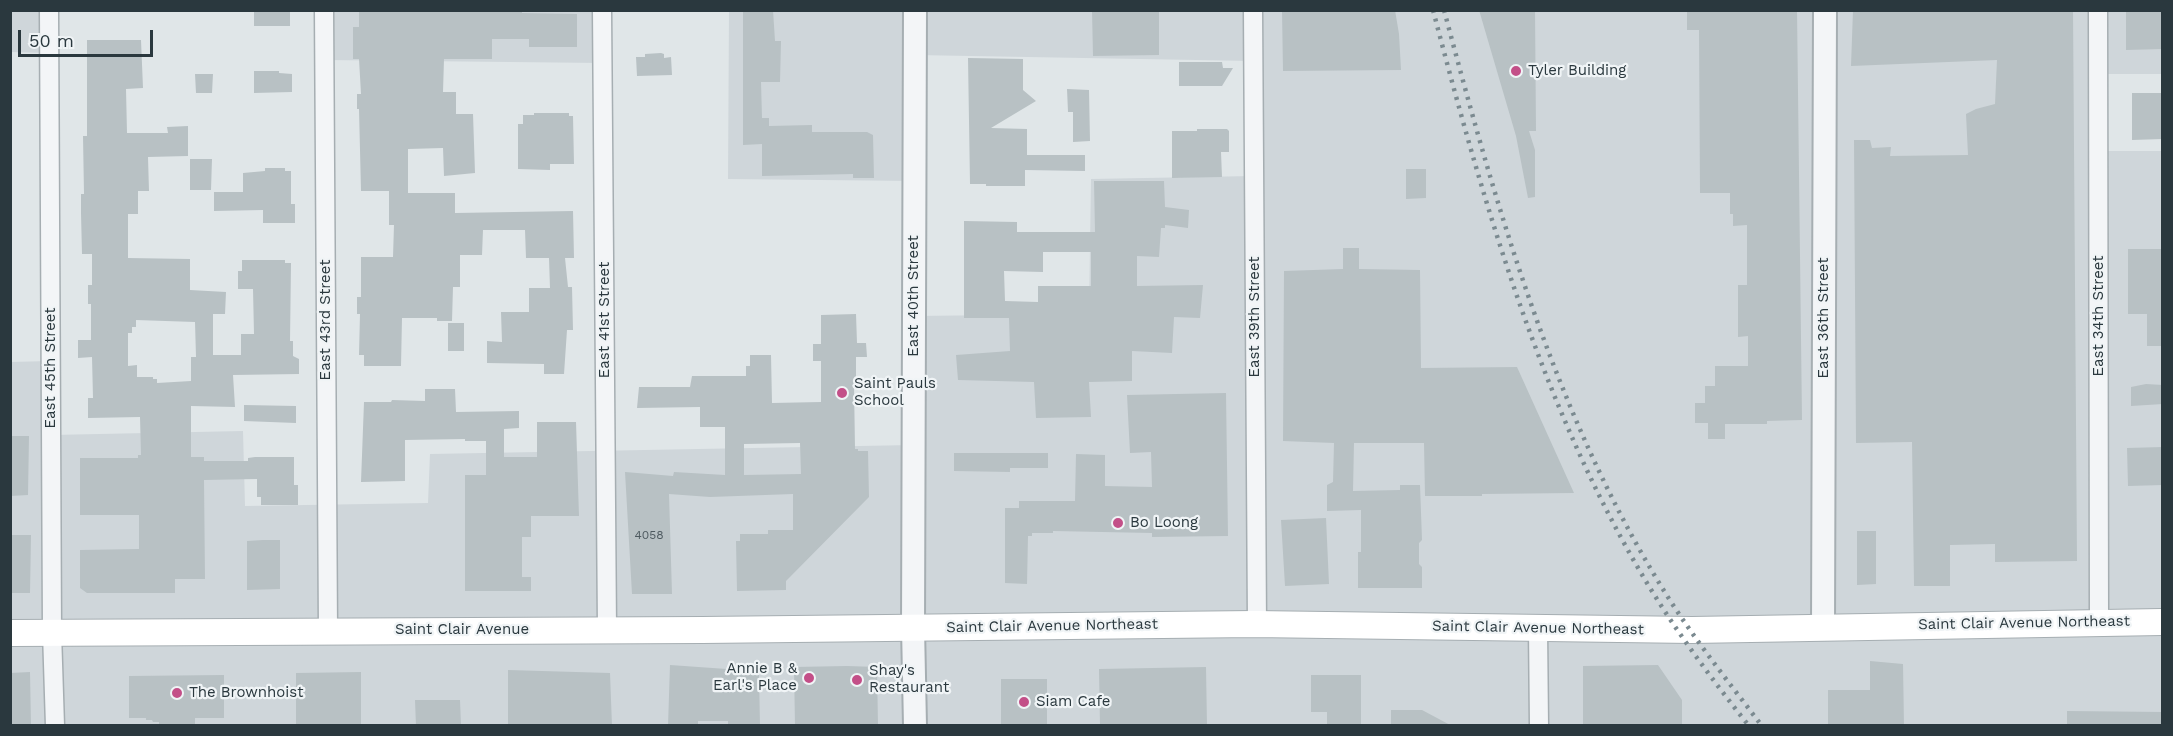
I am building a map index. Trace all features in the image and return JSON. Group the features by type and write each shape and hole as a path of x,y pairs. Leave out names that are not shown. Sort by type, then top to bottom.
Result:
{"main road":[{"name":"Saint Clair Avenue Northeast","path":"913,627 1257,624 1692,630 2099,621 2163,622"},
{"name":"Saint Clair Avenue","path":"10,633 913,627"}],"street":[{"name":"East 45th Street","path":"49,10 52,632 56,726"},
{"name":"East 43rd Street","path":"324,10 328,630"},
{"name":"East 41st Street","path":"602,10 607,629"},
{"name":"East 40th Street","path":"915,10 913,627 915,726"},
{"name":"East 39th Street","path":"1253,10 1257,624"},
{"name":"East 36th Street","path":"1823,626 1825,10"},
{"name":"East 34th Street","path":"2098,10 2099,621"},
{"path":"1538,628 1539,726"}],"shaded area":[{"path":"11,11 49,11 49,53 11,52"},
{"path":"324,11 602,11 602,63 325,60"},
{"path":"729,11 2162,11 2162,74 2099,74 2099,151 2162,151 2162,725 11,725 10,362 50,361 51,435 243,431 245,506 428,503 430,454 913,445 914,316 1089,314 1091,179 1253,176 1253,61 915,55 914,181 728,179"}],"building":[{"path":"254,10 290,10 290,26 254,26"},
{"path":"359,10 522,10 522,13 577,14 577,47 529,47 529,39 492,39 492,59 444,59 443,92 456,92 456,114 473,114 475,173 444,176 443,148 408,149 408,193 455,193 455,213 573,211 574,258 565,258 568,287 572,287 573,330 567,330 564,374 544,374 544,364 487,363 487,341 502,342 501,312 529,312 529,288 550,288 549,258 526,258 525,230 483,230 482,255 460,255 460,287 453,287 452,321 437,321 437,318 402,318 401,366 364,366 364,355 359,355 360,314 357,314 357,297 361,297 361,257 393,257 394,225 389,225 389,191 361,191 359,109 357,109 357,94 361,94 359,59 353,59 353,27 359,27"},
{"path":"743,10 773,10 775,41 781,41 780,82 761,82 762,118 769,118 769,126 812,125 812,132 867,132 873,135 874,178 853,178 853,174 762,176 762,144 743,145"},
{"path":"1092,10 1159,10 1159,55 1093,56"},
{"path":"1282,10 1395,10 1401,70 1283,71"},
{"name":"Tyler Building","path":"1479,10 1535,10 1536,131 1529,131 1535,150 1535,197 1528,198 1516,136"},
{"path":"1687,10 1797,10 1802,420 1767,421 1767,424 1725,424 1725,439 1708,439 1708,423 1695,423 1695,403 1705,403 1705,386 1715,386 1715,366 1748,366 1748,336 1738,337 1738,285 1747,285 1747,225 1733,226 1733,214 1730,214 1730,193 1700,193 1699,30 1687,30"},
{"path":"1853,10 2073,10 2077,561 1995,562 1995,544 1950,545 1950,586 1914,586 1912,442 1856,443 1854,140 1870,140 1872,148 1891,147 1890,156 1968,155 1966,114 1995,104 1997,60 1851,66"},
{"path":"2126,10 2163,10 2163,49 2126,50"},
{"path":"87,40 141,40 143,88 126,89 127,133 168,133 167,127 188,126 188,156 148,157 149,191 138,191 138,214 128,214 128,258 190,259 190,290 226,292 225,314 213,314 213,355 241,355 241,334 254,334 253,289 238,289 238,271 242,271 242,260 285,260 285,263 291,263 290,341 293,341 293,356 299,359 299,374 233,375 235,407 191,406 191,457 204,457 204,461 248,461 248,458 255,457 294,457 294,485 298,485 298,505 261,505 261,497 257,497 257,479 204,480 205,579 175,579 175,593 87,593 80,588 80,550 139,549 139,515 80,515 80,458 138,458 138,455 141,455 140,417 88,418 88,398 93,398 92,357 78,358 78,340 91,340 91,304 88,304 88,285 92,285 92,254 82,254 81,213 81,194 84,194 83,136 87,136","holes":["136,320 195,322 196,357 191,357 191,381 157,383 157,379 153,377 137,377 137,365 128,366 128,333 132,333 132,327 136,327"]},
{"path":"664,54 664,58 671,57 672,75 637,76 636,57"},
{"path":"968,58 1023,59 1023,90 1036,101 991,128 1027,129 1027,155 1085,155 1085,171 1025,170 1025,186 970,184"},
{"path":"1179,62 1222,62 1223,68 1233,68 1222,86 1179,86"},
{"path":"254,71 279,71 279,73 292,74 292,92 254,93"},
{"path":"195,74 213,74 212,93 196,93"},
{"path":"1067,89 1089,90 1090,141 1073,142 1073,112 1068,112"},
{"path":"2132,93 2163,93 2163,139 2132,140"},
{"path":"534,113 569,113 569,116 573,116 574,164 550,164 550,170 518,169 518,124 523,124 523,115 534,115"},
{"path":"1197,129 1227,129 1229,131 1229,152 1221,152 1222,177 1172,178 1172,131 1197,131"},
{"path":"190,159 212,159 211,190 190,190"},
{"path":"265,168 285,168 285,171 291,171 291,204 295,204 295,223 263,223 263,210 214,211 214,192 243,192 243,173 265,171"},
{"path":"1406,169 1426,169 1426,198 1406,199"},
{"path":"1094,181 1164,181 1165,207 1189,210 1188,228 1165,225 1165,228 1161,228 1159,257 1137,256 1137,286 1203,285 1200,318 1174,317 1172,353 1132,351 1132,381 1089,382 1091,417 1036,418 1034,382 958,380 956,355 1010,351 1009,318 964,318 964,221 1017,222 1017,232 1095,232","holes":["1043,252 1091,252 1091,286 1038,286 1038,302 1005,301 1004,271 1043,272"]},
{"path":"1343,248 1359,248 1359,269 1420,270 1421,368 1517,367 1574,493 1425,496 1424,443 1354,443 1353,491 1400,490 1400,485 1420,485 1422,540 1419,543 1419,564 1422,567 1422,588 1358,588 1361,510 1327,511 1327,485 1333,482 1334,443 1283,441 1284,271 1343,269"},
{"path":"2128,249 2163,249 2163,346 2147,346 2147,314 2128,314"},
{"path":"856,314 857,343 866,343 867,357 856,357 855,449 868,451 869,497 786,581 786,590 737,591 736,541 740,541 740,534 768,534 768,530 793,530 793,494 710,497 669,494 672,594 632,594 625,472 673,476 674,472 725,475 725,427 700,427 700,407 637,408 639,387 690,387 692,376 746,376 746,366 750,366 750,355 771,355 772,403 821,402 821,361 813,361 813,344 821,344 821,315","holes":["800,443 801,474 744,475 744,444"]},
{"path":"448,323 464,323 464,351 448,351"},
{"path":"2146,384 2163,385 2163,404 2131,406 2131,387"},
{"path":"425,389 455,389 456,412 519,411 519,428 504,429 504,457 537,457 537,422 576,422 579,516 531,516 531,537 522,537 522,577 531,577 531,591 465,591 465,475 486,475 486,441 405,440 405,481 361,482 364,402 425,401"},
{"path":"1226,393 1228,536 1152,537 1152,533 1053,531 1053,533 1032,533 1032,536 1028,536 1027,584 1005,583 1005,508 1019,508 1019,501 1075,501 1076,454 1105,455 1105,486 1152,487 1151,452 1130,453 1127,395"},
{"path":"244,405 296,406 296,423 244,421"},
{"path":"10,436 29,436 28,495 10,496"},
{"path":"2163,447 2163,485 2128,486 2127,448"},
{"path":"954,453 1048,453 1048,468 1010,468 1010,472 954,471"},
{"path":"1326,518 1329,584 1285,586 1281,520"},
{"path":"1857,531 1876,531 1876,584 1857,585"},
{"path":"10,535 31,535 30,593 10,593"},
{"path":"280,540 280,589 247,590 247,541"},
{"path":"1870,661 1903,664 1904,726 1828,726 1828,690 1870,690"},
{"path":"670,665 755,671 759,675 760,726 728,726 728,721 698,721 698,726 668,726"},
{"path":"1658,665 1682,700 1682,726 1583,726 1583,666"},
{"path":"794,667 877,667 878,726 795,726"},
{"path":"1206,667 1207,726 1100,726 1099,669"},
{"path":"508,670 610,673 612,726 508,726"},
{"path":"30,672 31,726 10,726 10,673"},
{"path":"361,672 361,726 296,726 296,673"},
{"name":"The Brownhoist","path":"224,675 224,718 195,718 195,726 159,726 159,722 146,720 146,718 129,718 129,676"},
{"path":"1311,675 1361,675 1361,726 1327,726 1327,712 1311,712"},
{"name":"Siam Cafe","path":"1001,679 1047,679 1047,726 1001,726"},
{"path":"415,700 460,700 461,726 416,726"},
{"path":"1391,710 1422,710 1452,726 1391,726"},
{"path":"2067,711 2163,712 2163,726 2067,726"}],"railway":[{"path":"1433,10 1495,229 1519,302 1575,444 1644,578 1694,654 1749,726"},
{"path":"1444,10 1507,233 1559,379 1589,450 1623,519 1661,586 1697,640 1762,726"}],"place":[{"name":"Tyler Building","path":"1516,71"},
{"name":"Saint Pauls School","path":"842,393"},
{"name":"Bo Loong","path":"1118,523"},
{"name":"Annie B & Earl's Place","path":"809,678"},
{"name":"Shay's Restaurant","path":"857,680"},
{"name":"The Brownhoist","path":"177,693"},
{"name":"Siam Cafe","path":"1024,702"}]}
